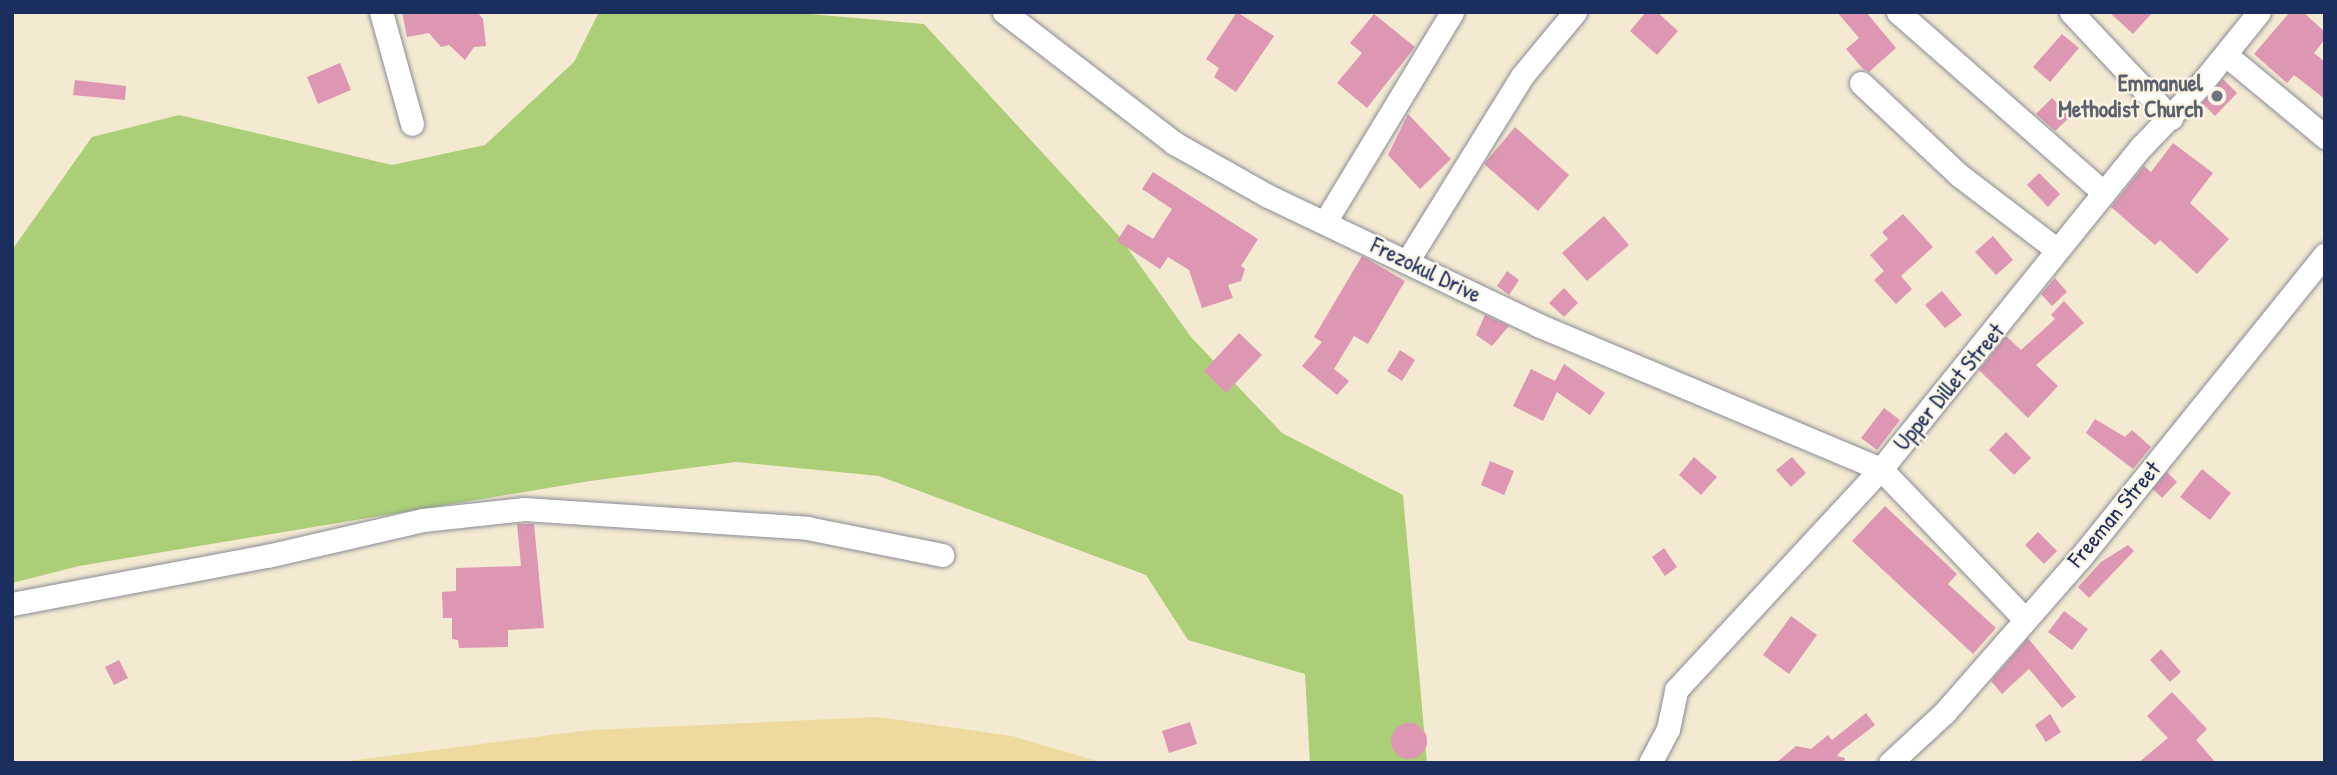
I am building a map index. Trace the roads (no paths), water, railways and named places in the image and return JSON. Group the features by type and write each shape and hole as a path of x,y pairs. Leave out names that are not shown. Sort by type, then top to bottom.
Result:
{"street":[{"path":"382,12 412,124"},
{"path":"1325,222 1452,12"},
{"path":"1408,260 1522,76 1575,12"},
{"path":"1898,12 2104,193"},
{"path":"2071,12 2171,118"},
{"name":"Upper Dillet Street","path":"1650,763 1668,729 1676,690 1881,468 2031,289 2057,250 2104,193 2226,55 2259,12"},
{"name":"Frezokul Drive","path":"1009,14 1174,143 1325,222 1538,325 1881,468"},
{"path":"2226,55 2325,137"},
{"path":"1861,83 1959,174 2057,250"},
{"name":"Freeman Street","path":"1890,763 1945,712 2025,619 2325,254"},
{"path":"1881,468 2025,619"},
{"path":"12,604 267,556 423,520 523,509 807,528 943,555"}],"place":[{"name":"Emmanuel Methodist Church","path":"2217,96"}]}
